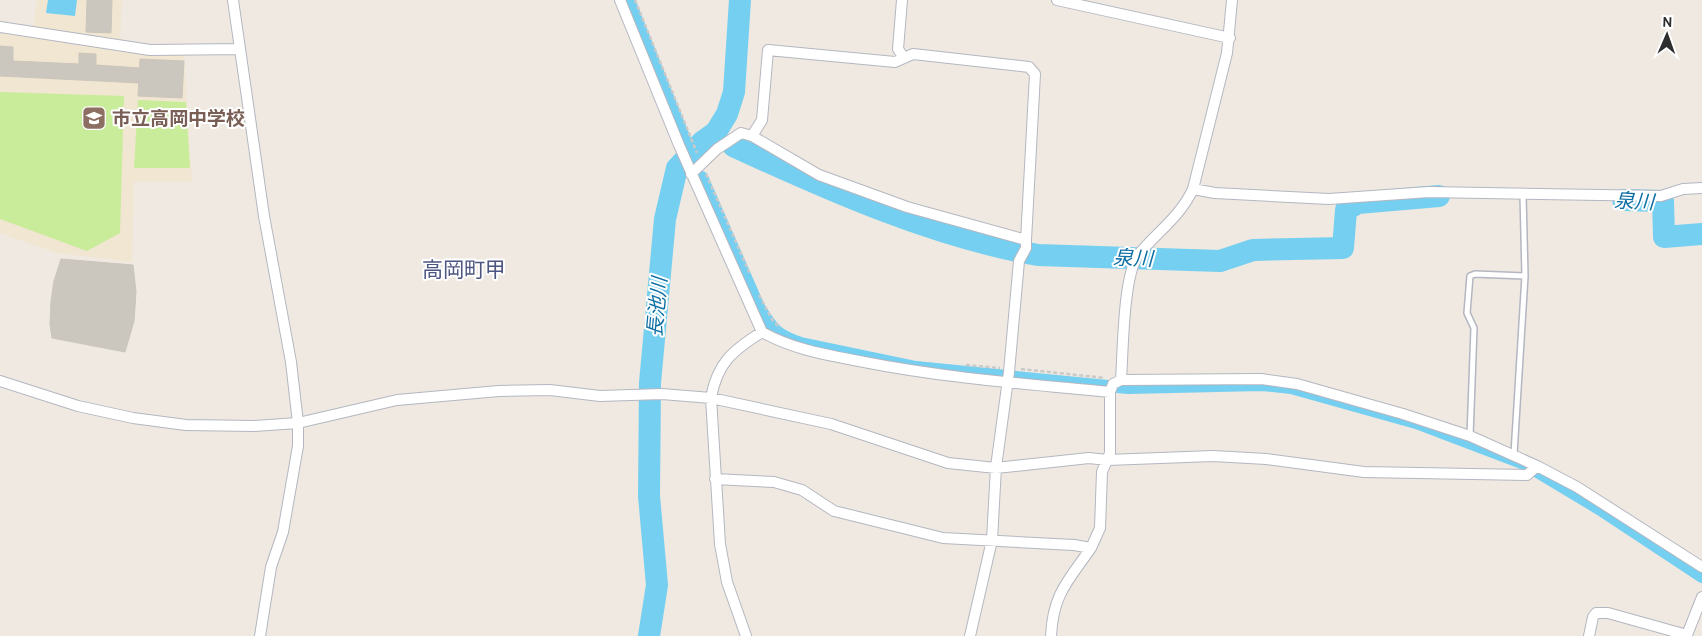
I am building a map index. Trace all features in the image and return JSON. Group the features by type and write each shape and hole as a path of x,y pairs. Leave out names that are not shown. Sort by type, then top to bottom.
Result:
{"street":[{"path":"233,0 264,216 291,362 298,423 298,446 285,522 271,567 260,636"},
{"path":"620,0 690,171 762,332 784,344 810,352 914,372 1008,375 1114,386 1261,380 1297,384 1403,414 1470,436 1514,454 1577,487 1702,567"},
{"path":"902,0 898,49 904,58"},
{"path":"1057,0 1230,38"},
{"path":"1051,636 1052,613 1058,595 1091,548 1100,528 1102,472 1110,453 1114,386 1133,263 1139,254 1170,224 1187,203 1193,189 1230,38 1232,0"},
{"path":"0,27 150,50 240,49"},
{"path":"752,136 762,120 768,50 895,62 912,54 1029,67 1035,74 1026,244 1020,258 996,468 992,540 970,636"},
{"path":"690,171 699,159 741,133 752,136 819,175 907,207 1026,244"},
{"path":"1193,189 1214,193 1329,199 1429,192 1661,196 1682,190 1702,188"},
{"path":"746,636 727,582 720,544 710,398 714,379 727,358 762,332"},
{"path":"0,381 78,406 134,418 186,425 254,426 298,423 396,400 499,390 550,390 600,396 634,393 710,398 831,424 948,463 996,468 1089,458 1107,460 1213,456 1266,459 1364,472 1527,474 1537,466"},
{"path":"715,479 774,482 802,490 834,511 943,538 1074,545 1091,548"},
{"path":"1589,636 1593,617 1596,613 1608,613 1687,635 1702,598"}],"lane":[{"path":"1514,454 1525,276 1523,195"},
{"path":"1470,436 1474,328 1467,313 1468,282 1470,276 1475,274 1525,276"}],"path":[{"path":"635,0 699,159 752,279"},
{"path":"756,287 773,322 785,332"},
{"path":"960,365 1008,375 1114,386"}],"shaded area":[{"path":"37,0 122,0 120,40 33,28"},
{"name":"市立高岡中学校","path":"0,30 184,54 192,182 134,182 132,262 57,253 0,233"}],"green space":[{"path":"0,92 124,96 120,233 87,251 0,219"},
{"path":"138,100 186,102 190,168 134,168"}],"water":[{"path":"48,0 77,0 75,16 46,13"}],"building":[{"path":"87,0 112,0 111,33 86,32"},
{"path":"0,46 13,47 13,61 79,64 79,53 96,54 96,65 140,68 139,83 0,76"},
{"path":"140,59 184,61 182,98 138,96"},
{"path":"61,259 133,265 136,292 134,321 125,352 52,338 50,324 51,301 54,281"}],"waterway":[{"path":"629,0 693,159"},
{"name":"長池川","path":"649,636 657,585 649,496 650,383 665,219 677,168 702,142 716,132 727,114 734,92 740,0"},
{"name":"泉川","path":"733,146 844,195 921,224 960,237 1038,255 1220,261 1253,250 1343,248 1346,210 1358,203 1439,196"},
{"path":"702,177 759,307 780,334 793,340 916,367 1128,388 1262,385 1291,388 1416,423 1524,464 1599,509 1702,577"},
{"name":"泉川","path":"1623,200 1663,201 1664,237 1702,234"}],"place":[{"name":"市立高岡中学校","path":"94,118"}],"district":[{"name":"高岡町甲","path":"464,270"}]}
